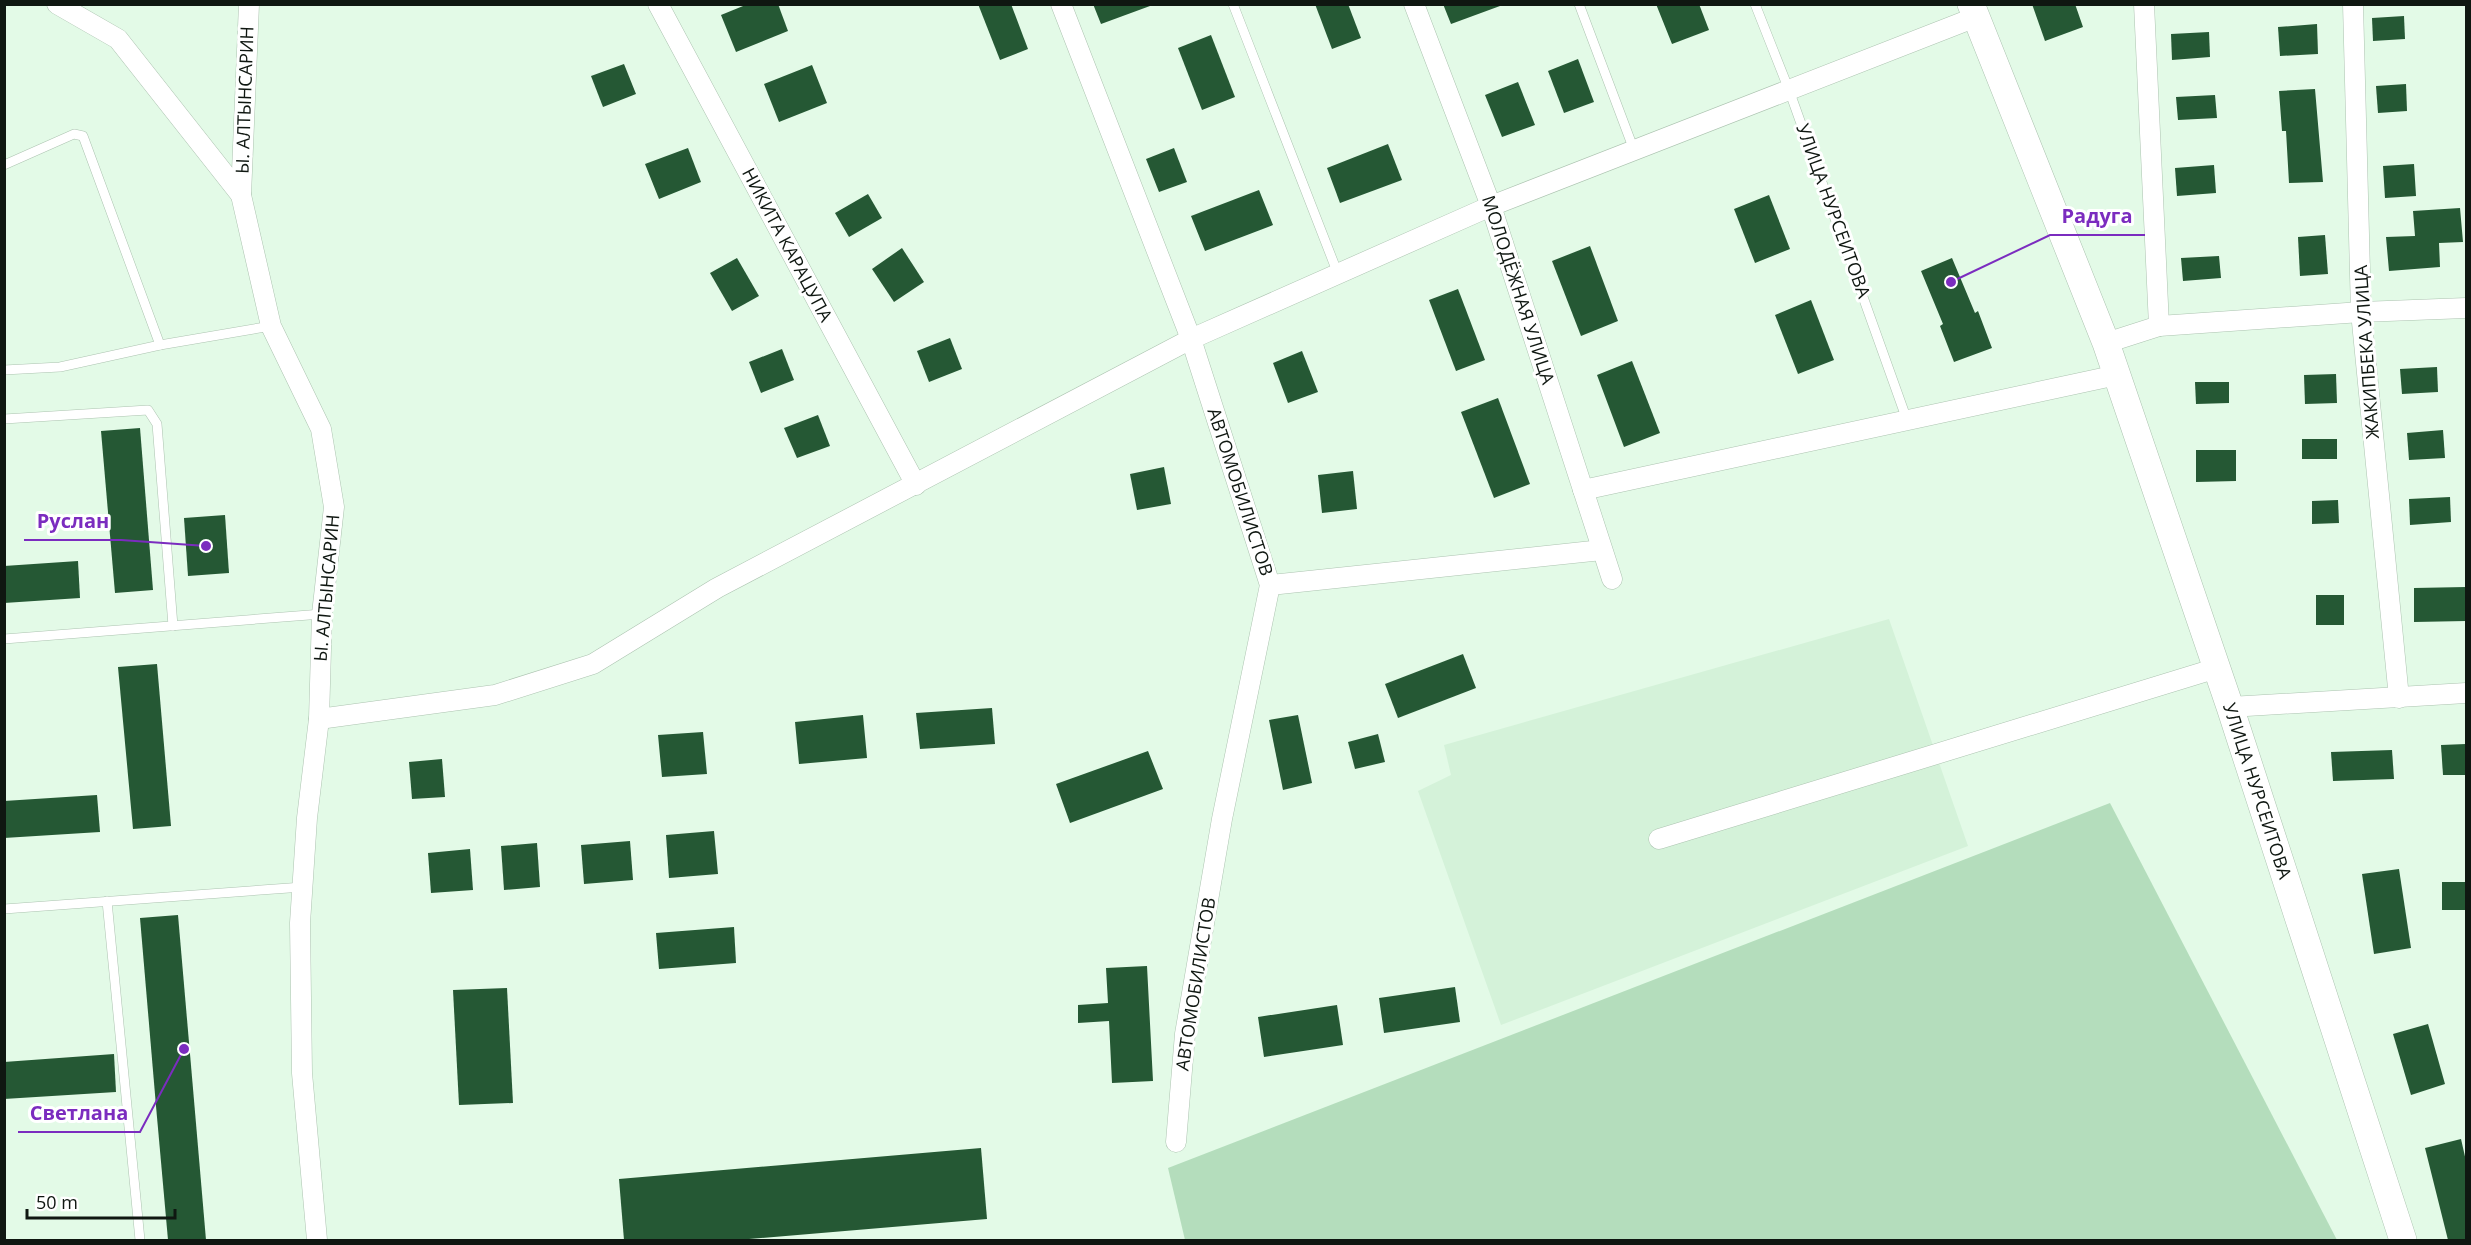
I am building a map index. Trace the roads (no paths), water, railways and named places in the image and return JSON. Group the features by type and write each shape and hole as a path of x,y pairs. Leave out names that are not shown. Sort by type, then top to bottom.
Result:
{"main road":[{"name":"УЛИЦА НУРСЕИТОВА","path":"1974,11 2106,343 2230,707 2403,1240"}],"street":[{"path":"57,4 118,39 241,195"},
{"name":"Ы. АЛТЫНСАРИН","path":"249,4 241,195 271,326 321,429 333,507 322,615 318,719 307,818 300,923 302,1073 317,1240"},
{"name":"НИКИТА КАРАЦУПА","path":"658,4 916,485"},
{"name":"АВТОМОБИЛИСТОВ","path":"1061,4 1191,339 1269,585 1222,819 1185,1034 1176,1142"},
{"name":"МОЛОДЁЖНАЯ УЛИЦА","path":"1414,4 1491,206 1612,579"},
{"path":"2144,4 2159,326"},
{"name":"ЖАКИПБЕКА УЛИЦА","path":"2353,4 2361,312 2399,698"},
{"path":"318,719 495,695 593,664 717,588 1191,339 1491,206 1790,90 1974,11"},
{"path":"2106,343 2159,326 2361,312 2466,308"},
{"path":"1583,490 2117,375"},
{"path":"1269,585 1602,550"},
{"path":"1659,839 2217,668"},
{"path":"2230,707 2466,693"}],"lane":[{"path":"1233,4 1338,274"},
{"path":"1578,4 1634,150"},
{"name":"УЛИЦА НУРСЕИТОВА","path":"1755,4 1790,90 1908,420"},
{"path":"4,165 74,134 83,136 160,345"},
{"path":"4,370 60,367 160,345 271,326"},
{"path":"4,419 148,410 157,424 173,626"},
{"path":"4,639 322,615"},
{"path":"4,909 303,887"},
{"path":"107,901 140,1240"}],"place":[{"name":"Радуга","path":"1951,282"},
{"name":"Руслан","path":"206,546"},
{"name":"Светлана","path":"184,1049"}]}
